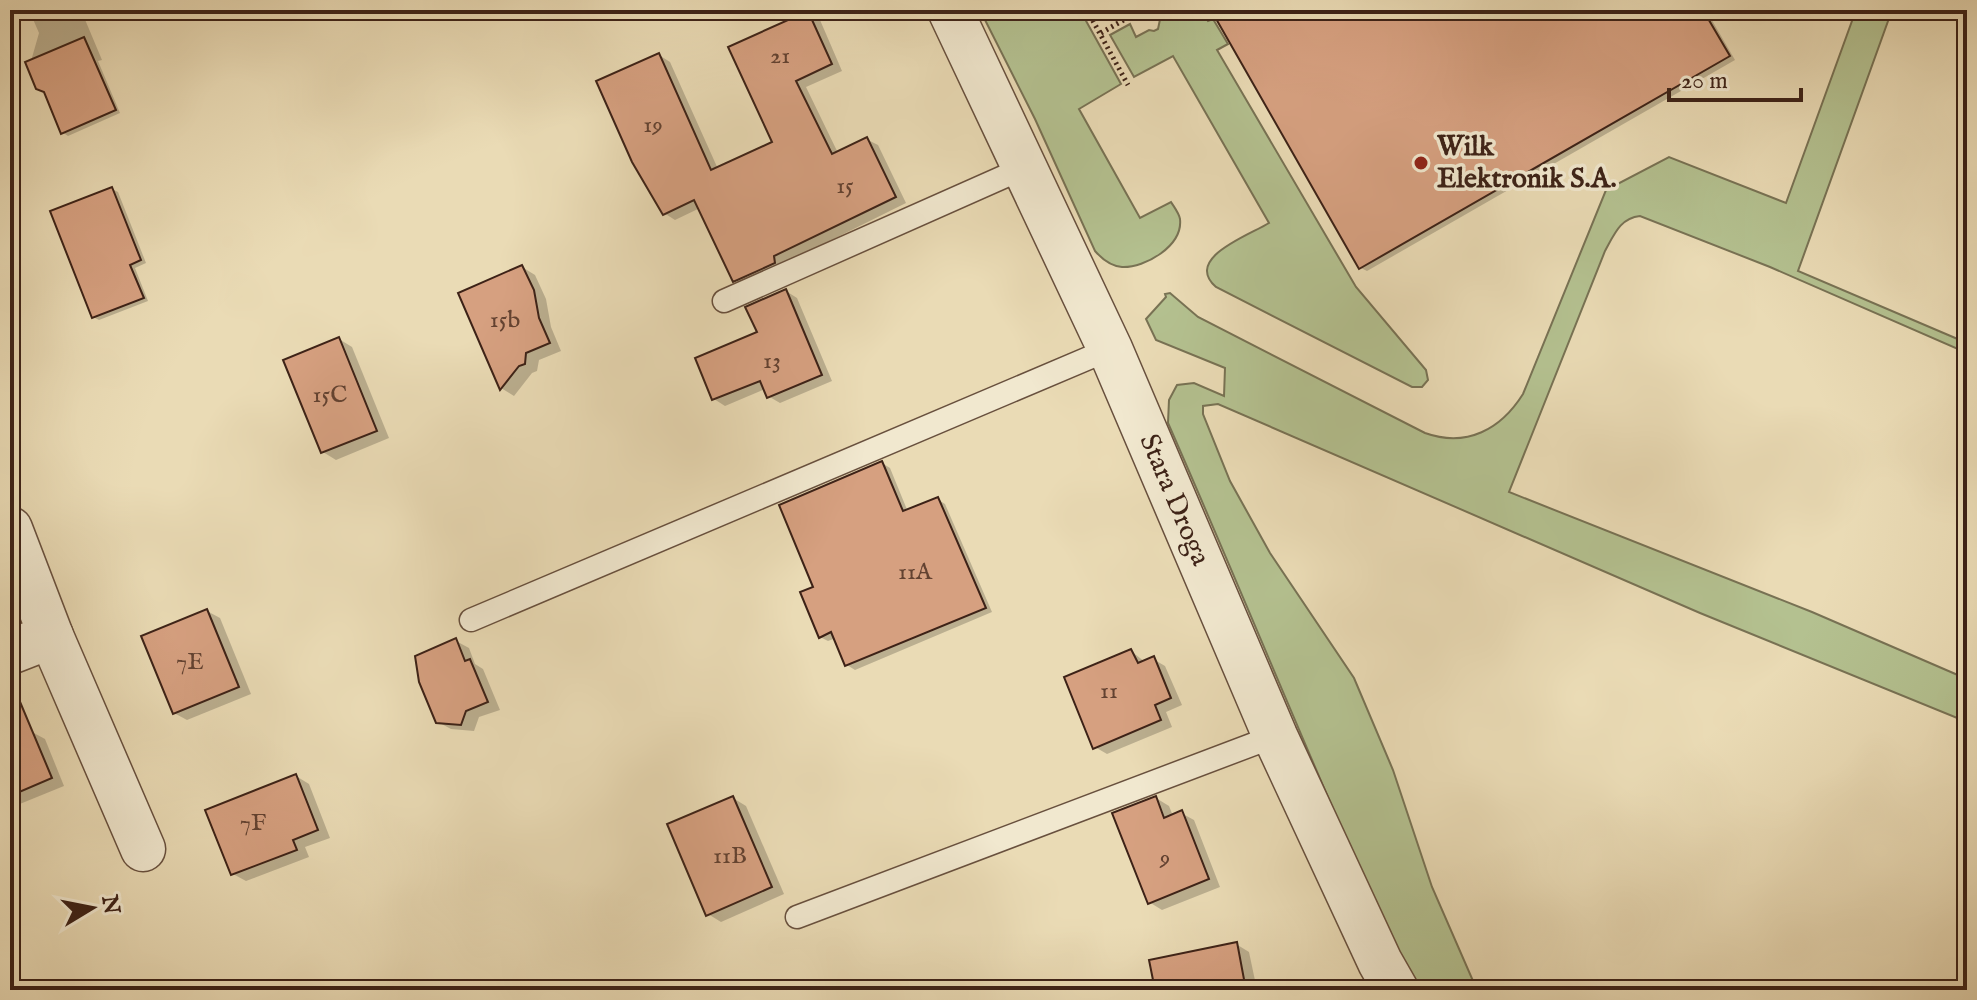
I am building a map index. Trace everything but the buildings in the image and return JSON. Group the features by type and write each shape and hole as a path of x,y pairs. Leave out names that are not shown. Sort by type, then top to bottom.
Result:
{"street":[{"name":"Stara Droga","path":"950,10 1110,349 1275,736 1380,962 1396,990"},
{"path":"10,529 51,636 143,849"},
{"path":"10,652 51,636"}],"lane":[{"path":"724,301 1026,167"},
{"path":"471,620 1110,349"},
{"path":"797,917 1275,736"}],"path":[{"path":"1087,10 1128,85"},
{"path":"1101,33 1141,10"}],"green space":[{"path":"980,10 1080,10 1121,84 1079,109 1140,218 1171,202 1178,212 1179,229 1161,254 1141,264 1122,267 1107,262 1095,251 1035,119"},
{"path":"1162,10 1202,10 1208,21 1213,19 1228,44 1217,50 1356,287 1426,370 1428,380 1422,387 1412,387 1216,287 1208,276 1208,266 1213,257 1269,223 1173,56 1134,77 1110,35 1130,24 1136,37 1149,30 1154,31 1158,29"},
{"path":"1856,10 1892,10 1798,271 1967,343 1967,353 1770,267 1640,216 1633,217 1618,228 1605,251 1509,492 1812,612 1967,679 1967,722 1700,613 1218,404 1203,406 1203,414 1230,481 1270,553 1354,678 1393,770 1432,887 1477,990 1414,990 1168,423 1169,400 1177,385 1194,383 1224,396 1225,368 1156,340 1146,319 1166,297 1165,294 1170,293 1198,317 1425,433 1455,438 1482,432 1504,417 1523,394 1606,190 1669,157 1786,203"}],"place":[{"name":"Wilk Elektronik S.A.","path":"1421,163"}]}
